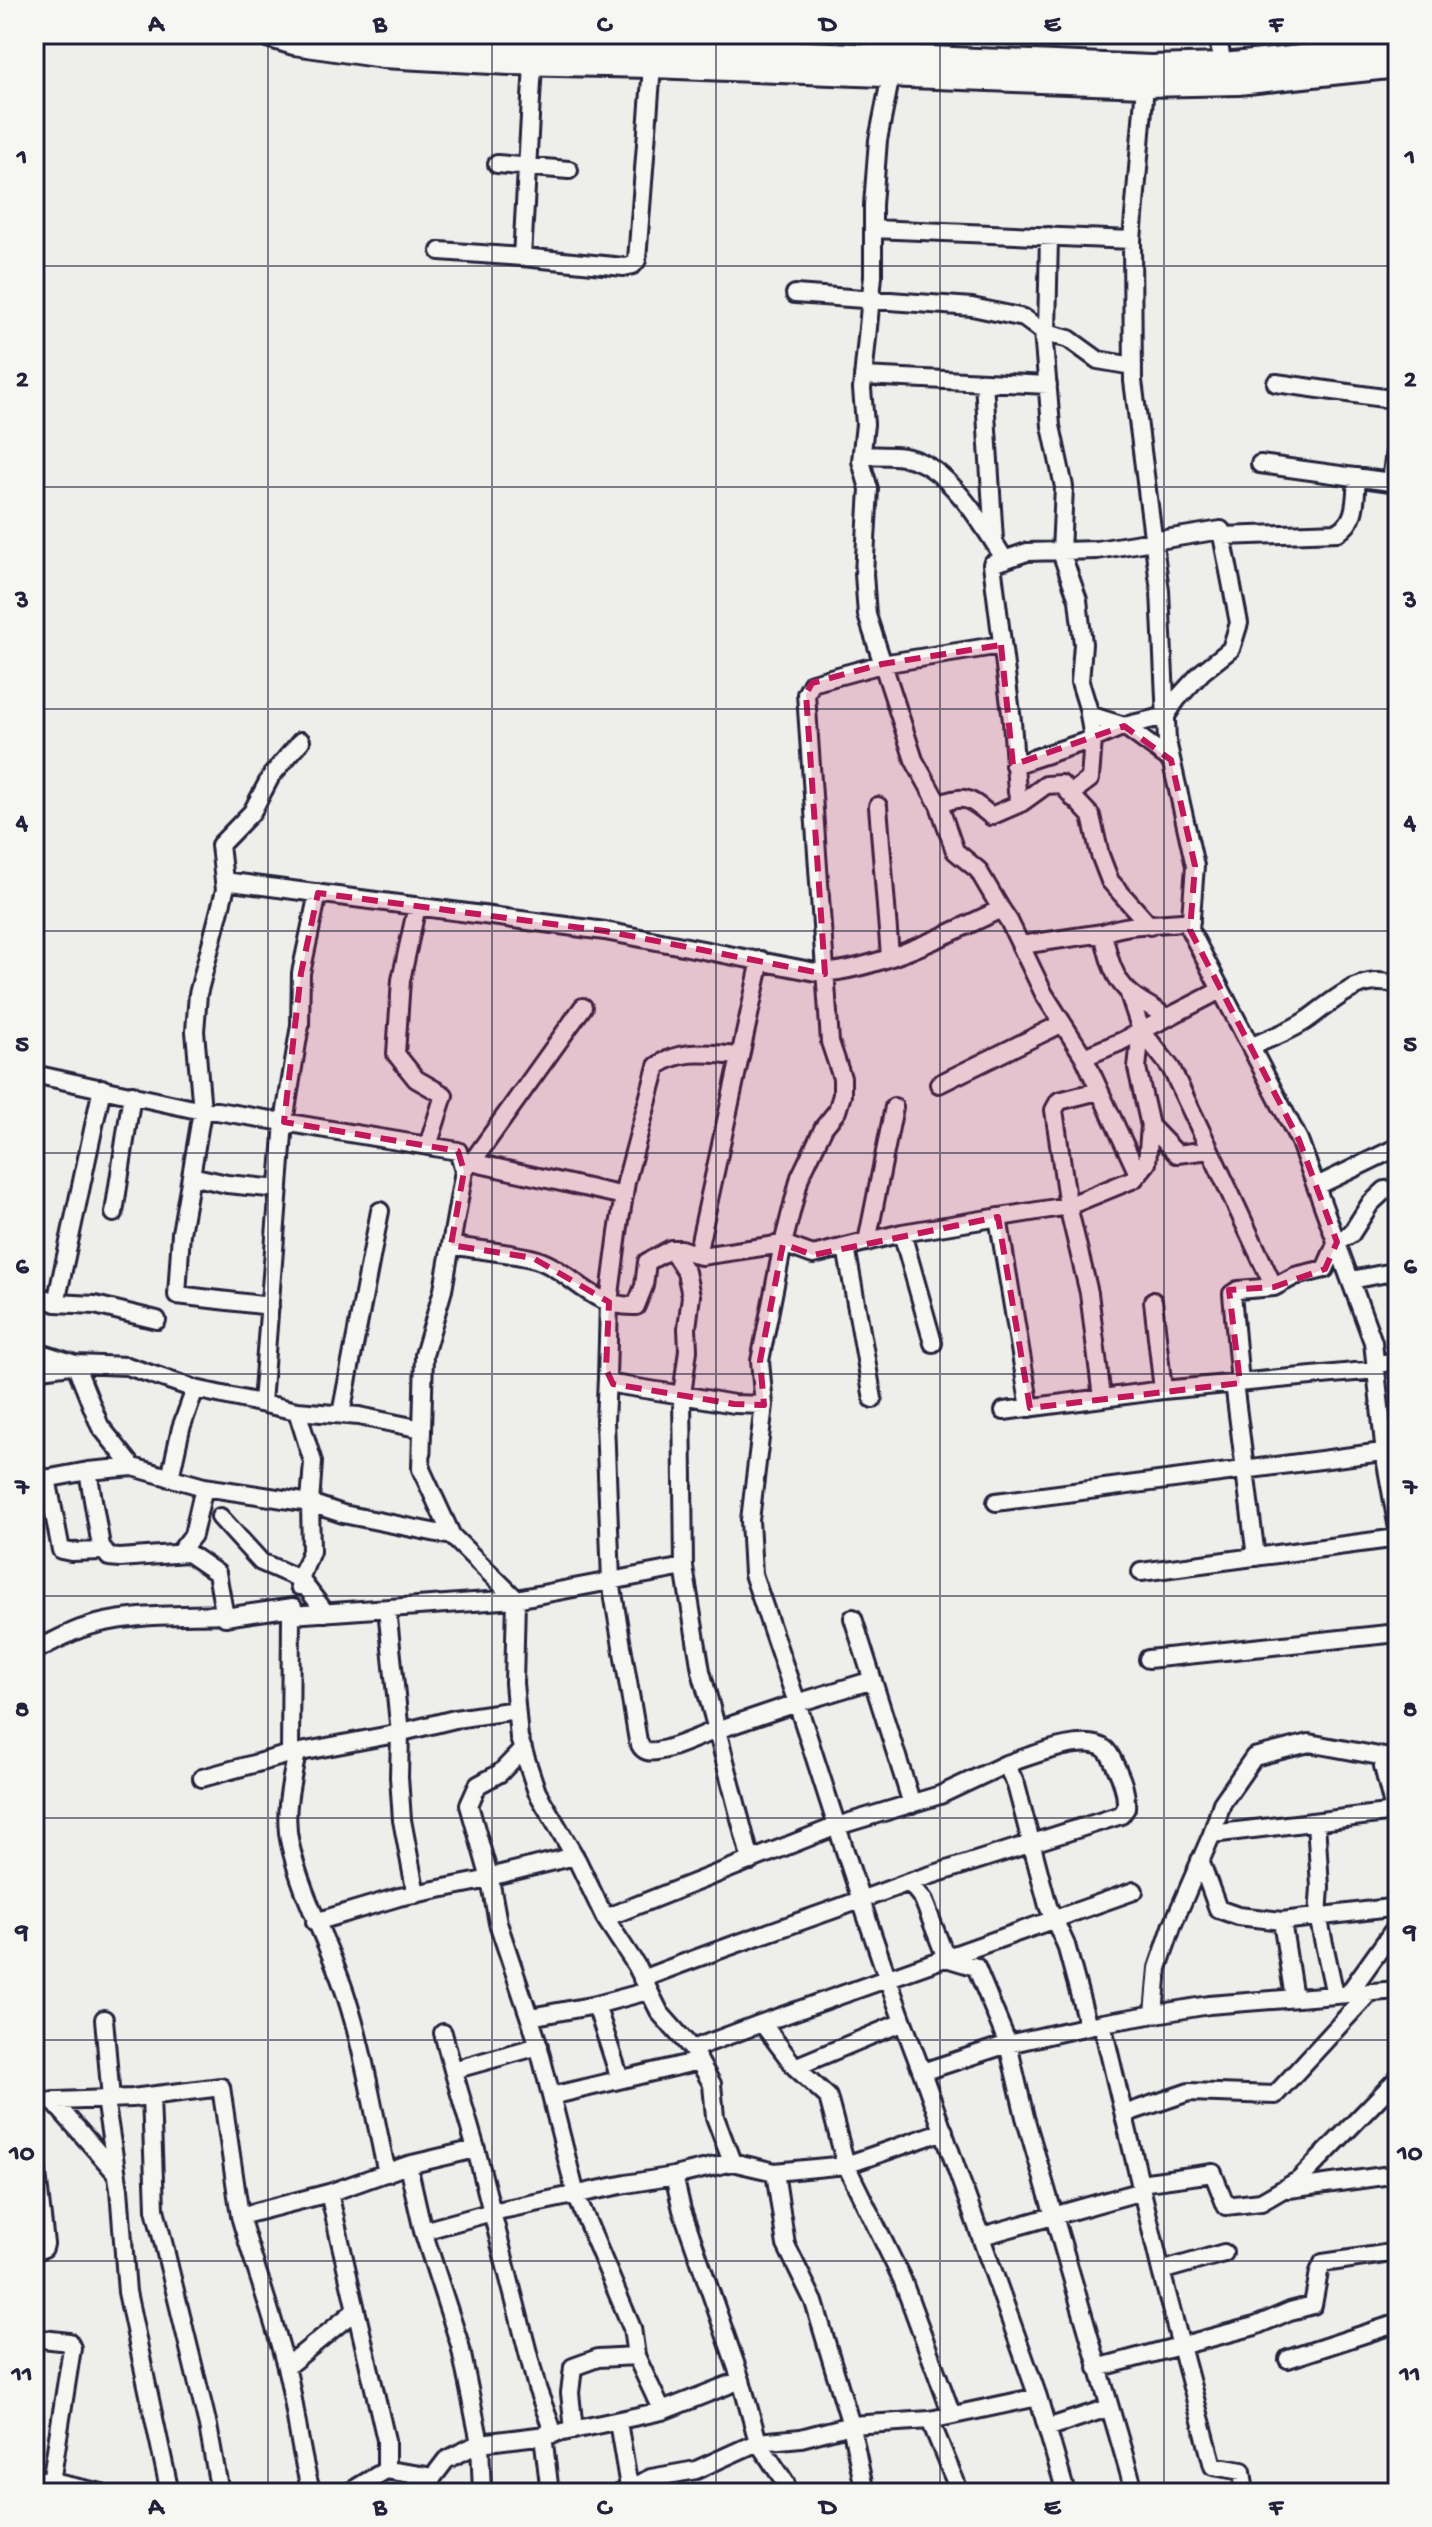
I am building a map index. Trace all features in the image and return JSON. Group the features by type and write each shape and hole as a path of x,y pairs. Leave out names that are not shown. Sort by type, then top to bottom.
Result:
{"main road":[{"path":"264,34 294,43 353,39 510,40 1072,65 1223,65 1398,47"},
{"path":"353,39 533,64 1145,85 1238,83 1398,66"}],"street":[{"path":"1217,34 1223,65"},
{"path":"522,257 533,64"},
{"path":"440,251 624,267 633,265 637,260 652,66"},
{"path":"891,75 878,140 871,299 863,376 865,424 862,455 869,489 864,574 867,615 914,760 939,805 955,851 978,870 1009,921 1061,1024 1084,1057 1098,1091 1142,1168"},
{"path":"1145,85 1132,240 1133,366 1160,591 1171,760 1195,866 1190,930 1299,1140 1373,1342 1391,1451 1398,1529"},
{"path":"497,164 569,170"},
{"path":"873,229 1132,240"},
{"path":"1049,236 1045,332 1051,426 1064,487 1061,552 1078,600 1083,644 1080,682 1093,739 1090,779 1078,788 1073,798"},
{"path":"795,294 972,307 1024,318 1045,332 1069,339 1098,360 1133,366"},
{"path":"863,376 1048,385"},
{"path":"984,382 994,542"},
{"path":"1276,383 1398,400"},
{"path":"1260,464 1394,482 1398,428"},
{"path":"862,455 908,458 921,462 941,476 980,521 1005,560"},
{"path":"1222,536 1343,529 1354,513 1357,477"},
{"path":"1014,765 1124,726 1166,716 1202,672 1231,649 1239,623 1221,530 1061,552 1027,552 992,564 1012,721 1014,765 1021,803"},
{"path":"1001,645 882,664 812,683 806,694 830,1042 842,1078 842,1095 837,1111 824,1127 800,1177 783,1244 760,1361 764,1405 750,1520 753,1574 885,1978 982,2236 1038,2397 1066,2493"},
{"path":"1089,715 1124,726 1171,760"},
{"path":"270,1306 177,1295 181,1233 202,1111 195,1031 198,994 225,890 220,845 252,812 271,776 301,741"},
{"path":"939,805 954,798 967,798 991,816 1021,803 1046,785 1061,784 1091,816 1110,881 1150,926"},
{"path":"878,806 890,956"},
{"path":"224,881 605,931 825,972 841,971 890,956 1001,909"},
{"path":"262,1403 284,1122 300,1025 301,973 318,893"},
{"path":"417,906 401,980 396,1054 416,1079 444,1095 428,1146"},
{"path":"1021,945 1103,933 1123,925 1150,926 1191,921"},
{"path":"1103,933 1116,977 1129,994 1141,1030 1171,1068 1274,1287"},
{"path":"697,1255 761,960"},
{"path":"1251,1047 1307,1020 1347,989 1366,982 1398,985"},
{"path":"1084,1057 1221,990"},
{"path":"1129,994 1155,1007 1166,1018"},
{"path":"583,1007 466,1161 443,1290 424,1355 421,1469 452,1536 516,1599 516,1710 523,1749 537,1792 660,2013 695,2055 712,2084 715,2117 732,2162"},
{"path":"939,1084 1061,1024"},
{"path":"451,1245 533,1258 567,1277 586,1293 620,1307 636,1306 644,1286 647,1262 671,1249 697,1255 783,1244 813,1255 902,1233 1068,1206 1134,1179 1142,1168 1150,1126 1137,1068 1141,1030"},
{"path":"740,1056 689,1053 671,1056 657,1066 624,1196 609,1302 606,1434 611,1581 638,1741 642,1749 660,1750 873,1680"},
{"path":"34,1074 202,1111 458,1151 466,1161 624,1196"},
{"path":"56,1303 102,1088"},
{"path":"1098,1091 1056,1104 1068,1206 1089,1293 1102,1398"},
{"path":"114,1213 132,1094"},
{"path":"867,1242 894,1107"},
{"path":"1150,1126 1177,1154"},
{"path":"1317,1186 1398,1147"},
{"path":"1142,1168 1177,1154 1210,1150"},
{"path":"191,1176 279,1189"},
{"path":"1256,1557 1237,1383 1232,1294 1238,1290 1274,1287 1295,1276 1325,1269 1337,1242 1351,1234 1370,1204 1385,1190 1398,1189"},
{"path":"341,1414 380,1211"},
{"path":"998,1217 1030,1408"},
{"path":"902,1233 933,1343"},
{"path":"846,1247 873,1399"},
{"path":"671,1249 686,1272 691,1296 682,1395 684,1567 701,1671 751,1861"},
{"path":"1351,1280 1398,1271"},
{"path":"34,1294 56,1303 95,1305 157,1320"},
{"path":"1153,1301 1163,1390"},
{"path":"34,1351 75,1364"},
{"path":"1004,1411 1163,1390 1376,1368 1398,1360"},
{"path":"34,1370 75,1364 127,1366 195,1389 297,1411 341,1414 422,1429"},
{"path":"75,1364 100,1426 133,1467"},
{"path":"607,1378 613,1384 734,1404 764,1405"},
{"path":"170,1478 181,1428 195,1389"},
{"path":"297,1411 313,1462 311,1551 292,1611 294,1753 288,1801 289,1842 315,1922 342,1981 359,2036 387,2173"},
{"path":"996,1502 1391,1451"},
{"path":"102,1551 61,1550 41,1480 133,1467 204,1487 310,1503 343,1514 452,1536"},
{"path":"88,1471 102,1551 109,1557 187,1553"},
{"path":"204,1487 193,1535 182,1549 217,1573 224,1614"},
{"path":"220,1517 261,1562 300,1579 326,1613"},
{"path":"1141,1572 1398,1538"},
{"path":"34,1651 81,1629 104,1623 151,1617 224,1614 225,1617 292,1611 326,1613 516,1599 684,1567"},
{"path":"387,1609 400,1733 402,1820 416,1894"},
{"path":"853,1618 912,1804"},
{"path":"1148,1659 1398,1633"},
{"path":"202,1778 294,1753 455,1719 516,1710"},
{"path":"530,2017 596,2005 722,1948 909,1882 1121,1815 1127,1798 1123,1781 1104,1748 1081,1742 1006,1764 940,1795 837,1826 605,1918"},
{"path":"1154,2014 1158,1968 1173,1924 1222,1803 1254,1757 1309,1743 1394,1753"},
{"path":"523,1749 500,1773 478,1785 469,1805 490,1878 498,1923 539,2046 576,2195 632,2328 636,2356 662,2411"},
{"path":"1212,1834 1316,1822 1396,1819 1383,1766 1394,1753"},
{"path":"1006,1764 1016,1785 1055,1920 1095,2025 1124,2114 1161,2271 1213,2466 1242,2471 1245,2493"},
{"path":"1316,1822 1320,1887 1318,1916 1341,1994"},
{"path":"315,1922 575,1856"},
{"path":"1200,1860 1218,1909 1238,1916 1282,1921 1398,1907"},
{"path":"909,1882 923,1899 946,1958"},
{"path":"551,2096 620,2079 695,2055 762,2023 1134,1891"},
{"path":"1282,1921 1294,1998"},
{"path":"1341,1994 1398,1924"},
{"path":"946,1958 976,1967 1008,2044 1025,2117 1135,2493"},
{"path":"922,2072 1008,2044 1154,2014 1209,2005 1398,1990"},
{"path":"1124,2114 1189,2092 1275,2095 1369,1993"},
{"path":"596,2005 620,2079"},
{"path":"104,2019 108,2099 127,2292 170,2493"},
{"path":"795,2067 903,2022"},
{"path":"762,2023 795,2067 828,2097 846,2165 902,2279 952,2415"},
{"path":"443,2033 476,2149 548,2434 550,2493"},
{"path":"453,2070 539,2046"},
{"path":"982,2236 1141,2187 1213,2173 1226,2206 1261,2202 1299,2180 1398,2078"},
{"path":"34,2102 151,2096 221,2087 240,2216 286,2367 312,2493"},
{"path":"151,2096 155,2209 208,2426 220,2493"},
{"path":"53,2101 116,2173"},
{"path":"423,2231 492,2212 732,2162 775,2172 846,2165 944,2131"},
{"path":"34,2147 45,2244 44,2248 34,2252"},
{"path":"240,2216 329,2193 408,2165 476,2149"},
{"path":"408,2165 423,2231 460,2345 480,2443 482,2493"},
{"path":"775,2172 786,2245 814,2302 851,2425 865,2493"},
{"path":"1281,2190 1398,2174"},
{"path":"674,2176 682,2210 741,2380 758,2442 789,2493"},
{"path":"329,2193 386,2440 386,2470"},
{"path":"1097,2368 1255,2326 1313,2305 1323,2263 1398,2252"},
{"path":"1161,2271 1224,2253"},
{"path":"286,2367 356,2310"},
{"path":"1288,2359 1398,2323"},
{"path":"34,2338 62,2340 69,2342 72,2348 57,2486"},
{"path":"574,2430 570,2393 573,2367 598,2358 636,2356"},
{"path":"348,2493 386,2470 433,2477 446,2460 480,2443 618,2422 662,2411 741,2380"},
{"path":"618,2422 625,2490 651,2478 696,2470 758,2442 801,2438 851,2425 930,2420 1038,2397"},
{"path":"1047,2428 1108,2408"},
{"path":"930,2420 960,2493"},
{"path":"34,2478 57,2486 102,2493"}],"highlighted area":[{"path":"1001,645 1013,765 1124,726 1171,760 1195,866 1190,930 1299,1140 1337,1242 1325,1269 1274,1287 1229,1290 1240,1383 1030,1408 998,1217 813,1255 783,1244 760,1361 764,1405 734,1404 613,1384 606,1369 609,1302 533,1258 451,1245 464,1171 458,1151 284,1122 301,973 318,893 605,931 825,974 806,694 812,683 882,664"}]}
